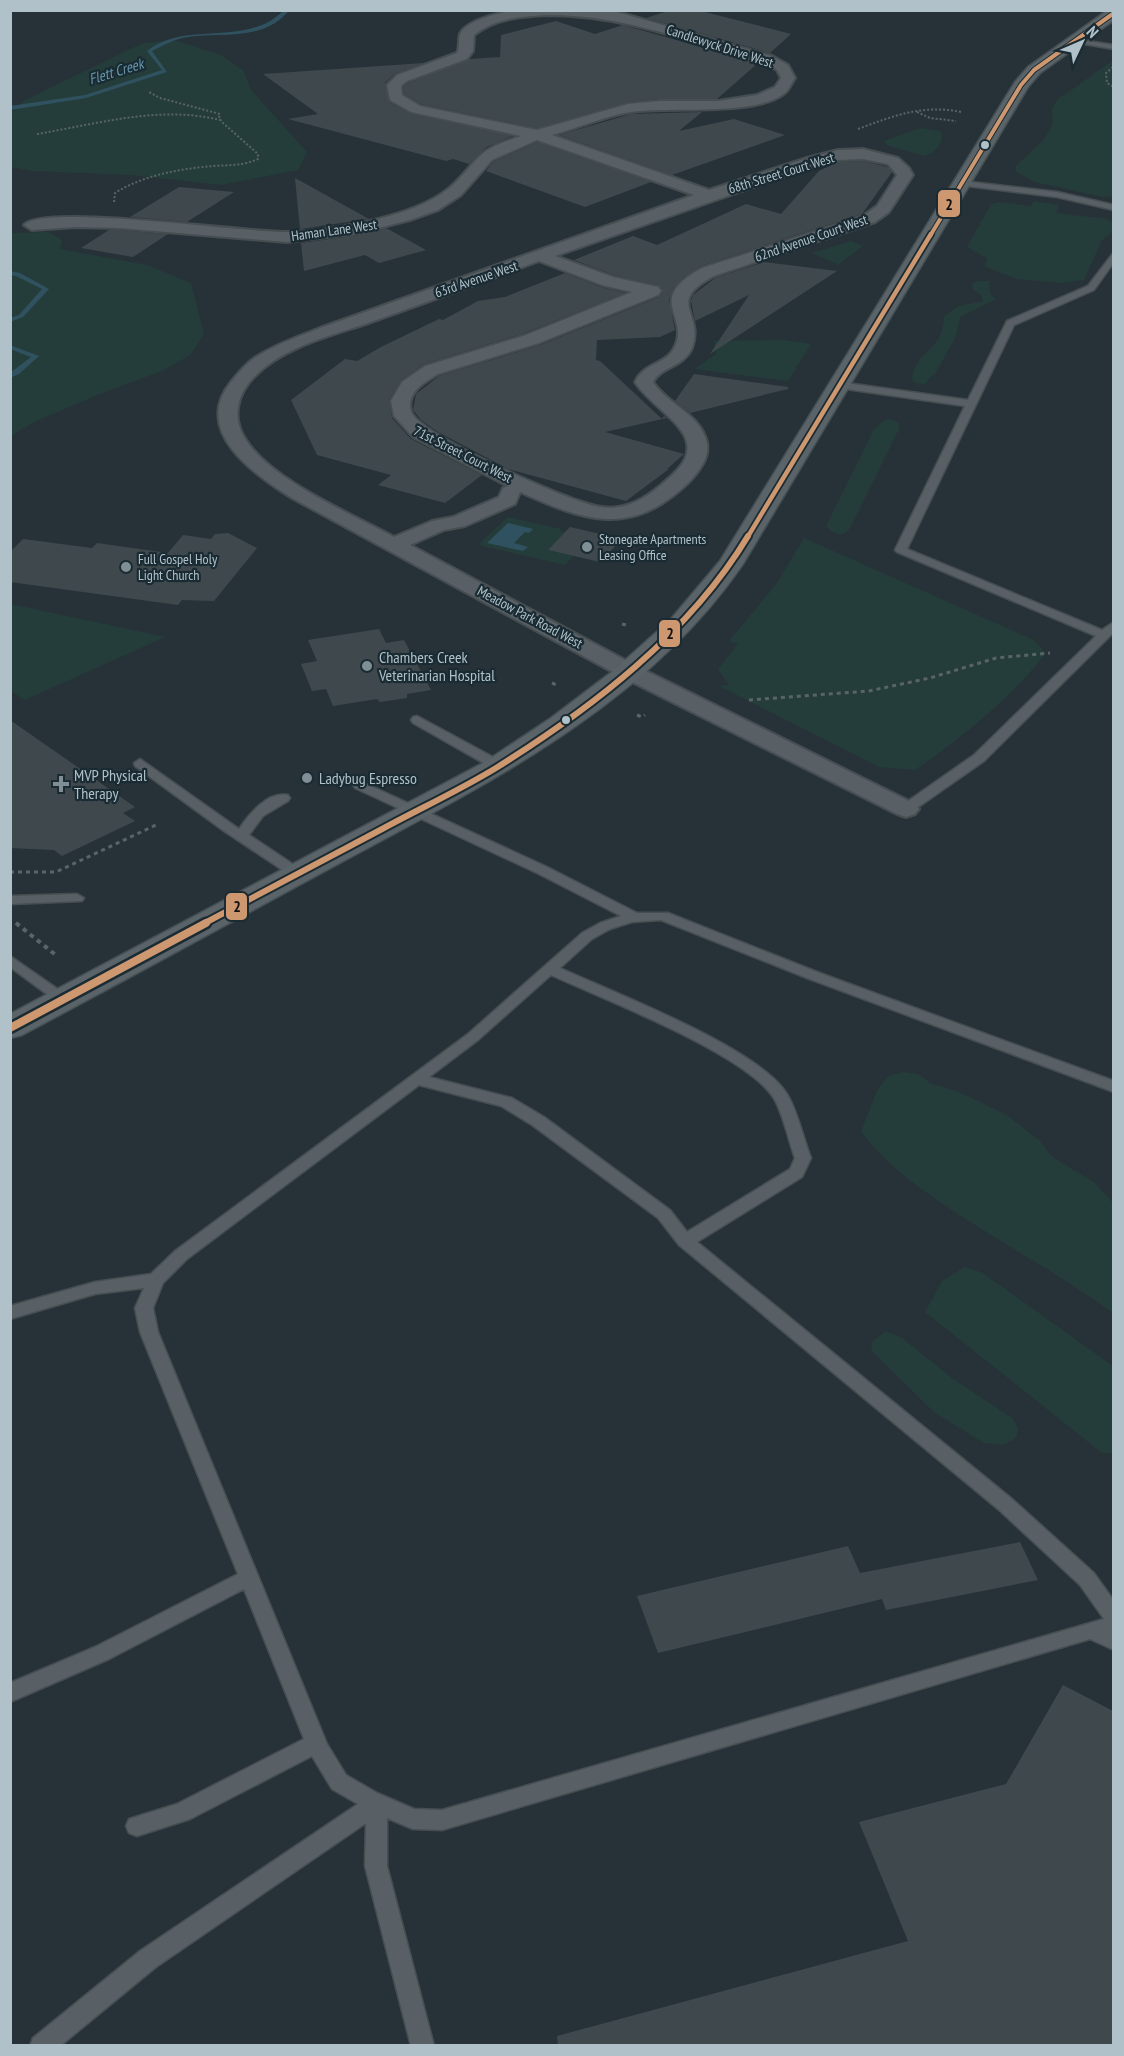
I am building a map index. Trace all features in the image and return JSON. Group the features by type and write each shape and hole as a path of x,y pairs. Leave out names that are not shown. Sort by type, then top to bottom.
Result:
{"main road":[{"path":"10,1028 499,766 568,720 630,672 665,641 720,579 1021,85 1034,70 1113,13"}],"street":[{"name":"Candlewyck Drive West","path":"537,135 635,107 718,105 753,100 780,90 785,84 787,75 779,65 757,56 646,22 607,14 557,11 514,15 477,26 468,34 466,51 462,56 407,76 394,85 395,97 416,109 537,135 709,195"},
{"name":"Haman Lane West","path":"32,225 110,223 287,237 375,225 437,204 462,186 487,158 503,148 537,135"},
{"name":"68th Street Court West","path":"709,195 826,157 857,154 888,160"},
{"name":"62nd Avenue Court West","path":"681,293 690,281 708,272 828,234 875,216 905,175 902,167 888,160"},
{"name":"63rd Avenue West","path":"248,372 266,359 326,332 709,195"},
{"path":"540,256 608,281 648,291 681,293"},
{"name":"71st Street Court West","path":"648,291 533,338 447,365 409,386 402,403 402,414 411,428 517,488 591,512 610,514 633,510 651,501 671,486 693,463 697,442 692,429 653,395 644,382 648,374 673,360 682,352 684,338 679,304 681,293"},
{"name":"Meadow Park Road West","path":"248,372 236,388 228,405 228,422 232,435 248,459 299,494 630,672 906,809"},
{"path":"395,544 439,525 458,522 508,500 517,488"}],"lane":[{"path":"1074,41 1113,47"},
{"path":"962,183 1074,197 1113,208"},
{"path":"906,809 979,758 1109,630 901,550 1010,323 1091,288 1113,255"},
{"path":"839,385 972,404"},
{"path":"417,720 499,766"},
{"path":"140,763 298,874"},
{"path":"360,784 542,870 633,917"},
{"path":"242,836 248,823 265,806 282,798"},
{"path":"10,900 77,898"},
{"path":"1113,1087 812,975 663,916 633,917 605,924 587,936 473,1037 182,1255 156,1280 144,1308 149,1332 316,1743 339,1782 376,1803 413,1819 442,1820 1113,1624"},
{"path":"10,960 64,1000"},
{"path":"550,969 698,1037 750,1066 780,1095 803,1158 796,1173 685,1241"},
{"path":"416,1080 506,1102 538,1121 664,1214 685,1241 1005,1504 1087,1579 1113,1617"},
{"path":"10,1313 95,1288 156,1280"},
{"path":"10,1693 102,1653 249,1577"},
{"path":"1092,1631 1113,1641"},
{"path":"137,1826 182,1812 316,1743"},
{"path":"42,2046 148,1959 376,1803"},
{"path":"376,1803 376,1866 423,2046"}],"path":[{"path":"1113,66 1106,73 1107,83 1113,87"},
{"path":"149,92 160,98 220,114 220,120"},
{"path":"916,111 930,118 956,121"},
{"path":"37,134 168,113 196,114 220,120 237,139 258,154 258,159 251,163 183,170 129,184 115,193 110,223"},
{"path":"739,700 869,691 930,678 996,658 1050,653"},
{"path":"552,683 559,686"},
{"path":"637,716 645,715"},
{"path":"10,872 56,872 156,825"},
{"path":"10,919 57,956"}],"green space":[{"path":"174,40 221,55 243,70 251,90 307,152 298,170 221,185 132,175 33,171 11,167 11,112 25,100 143,43"},
{"path":"1113,60 1113,196 1103,197 1035,182 1016,172 1015,167 1042,142 1047,134 1053,118 1051,110 1059,97"},
{"path":"920,128 941,131 940,143 928,155 924,156 886,145 884,141"},
{"path":"1034,201 1059,205 1056,213 1106,219 1113,223 1113,232 1102,240 1084,280 1060,283 1017,279 984,266 988,259 967,247 991,204 1001,202 1031,206"},
{"path":"49,232 62,240 60,249 147,265 191,283 204,334 190,355 162,371 34,422 11,436 11,233"},
{"path":"851,241 863,246 838,265 812,253"},
{"path":"977,281 989,281 990,293 996,299 960,317 956,336 935,374 926,384 915,383 912,379 914,369 939,337 943,328 944,316 959,306 983,301 981,295 973,290 972,284"},
{"path":"784,340 811,344 788,381 694,369 716,354 714,341"},
{"path":"890,419 899,423 899,429 849,530 843,534 836,534 826,526 874,429 885,420"},
{"path":"508,517 561,529 560,531 566,532 548,550 574,556 565,565 478,545"},
{"path":"804,538 1034,640 1046,653 1001,702 951,744 915,770 879,767 719,686 729,685 718,669 738,644 729,641 777,583"},
{"path":"10,604 165,637 25,700 11,691"},
{"path":"903,1072 918,1074 932,1084 957,1091 1007,1115 1040,1141 1051,1156 1095,1183 1113,1203 1113,1313 931,1196 905,1177 871,1144 861,1131 877,1091 888,1076"},
{"path":"965,1267 983,1273 1113,1366 1113,1453 1102,1453 925,1312 942,1281"},
{"path":"886,1331 902,1338 952,1378 1012,1418 1018,1428 1016,1438 1003,1445 984,1443 934,1412 871,1350 873,1341"}],"water":[{"path":"508,523 533,529 529,533 525,532 514,543 528,547 523,551 487,543"}],"building":[{"path":"671,10 697,10 791,34 770,53 646,18"},
{"path":"556,21 595,34 623,25 758,63 717,99 659,99 628,102 537,128 421,104 404,94 403,87 408,83 470,59 500,57 501,35"},
{"path":"424,63 396,73 385,83 389,102 411,114 513,136 487,147 469,164 453,159 446,161 288,119 318,114 263,74"},
{"path":"702,112 679,131 734,119 785,135 672,175 559,135 631,114"},
{"path":"537,142 651,182 585,207 486,171 493,162"},
{"path":"863,161 888,167 892,172 862,214 701,266 683,278 673,289 669,300 675,330 660,337 597,340 596,360 600,361 662,419 664,416 667,418 605,432 684,454 667,469 669,469 626,501 508,469 438,432 421,420 413,410 416,394 439,376 540,345 659,297 663,292 658,285 614,275 574,260 633,236 657,245 746,204 781,214 819,171 838,162"},
{"path":"295,178 369,219 300,229"},
{"path":"179,187 234,192 187,222 130,217"},
{"path":"386,228 426,250 379,263 365,255 304,271 301,243 359,235"},
{"path":"109,230 168,234 133,257 81,248"},
{"path":"764,262 837,271 710,354 749,295 695,321 691,301 693,295 715,278"},
{"path":"565,273 601,287 625,293 525,333 424,364 401,380 389,400 392,418 411,439 482,475 445,503 378,485 391,475 317,455 291,400 345,359 357,361 381,347 439,319 443,320 478,301 505,297"},
{"path":"694,374 788,387 788,389 690,413 675,401"},
{"name":"Stonegate Apartments Leasing Office","path":"570,527 622,539 600,562 548,550"},
{"name":"Full Gospel Holy Light Church","path":"228,533 257,548 214,601 182,600 178,605 10,582 10,552 23,539 92,548 97,543 168,553 183,535 211,539 215,534"},
{"name":"Chambers Creek Veterinarian Hospital","path":"379,629 386,643 404,640 431,690 407,694 407,698 380,702 377,699 333,706 326,689 312,691 301,664 317,661 308,640"},
{"path":"10,720 135,807 123,813 135,821 62,856 54,850 10,848"},
{"path":"1020,1542 1038,1580 886,1610 882,1599 658,1653 637,1596 848,1546 860,1573"},
{"path":"1063,1685 1113,1711 1113,2046 558,2046 557,2036 908,1941 859,1822 1006,1784"}],"waterway":[{"name":"Flett Creek","path":"10,108 86,96 165,71 149,51 165,42 183,37 257,29 273,22 288,10"},
{"name":"Flett Creek","path":"10,273 18,274 46,289 21,316 10,320"},
{"name":"Flett Creek","path":"10,347 36,356 17,373 10,376"}],"transit line":[{"name":"2","path":"10,1028 495,768 560,724 623,677 680,624 731,564 1021,85 1034,70 1114,13"}],"place":[{"name":"Stonegate Apartments Leasing Office","path":"587,547"},
{"name":"Full Gospel Holy Light Church","path":"126,567"},
{"name":"Chambers Creek Veterinarian Hospital","path":"367,666"},
{"name":"Ladybug Espresso","path":"307,778"},
{"name":"MVP Physical Therapy","path":"61,784"}]}
